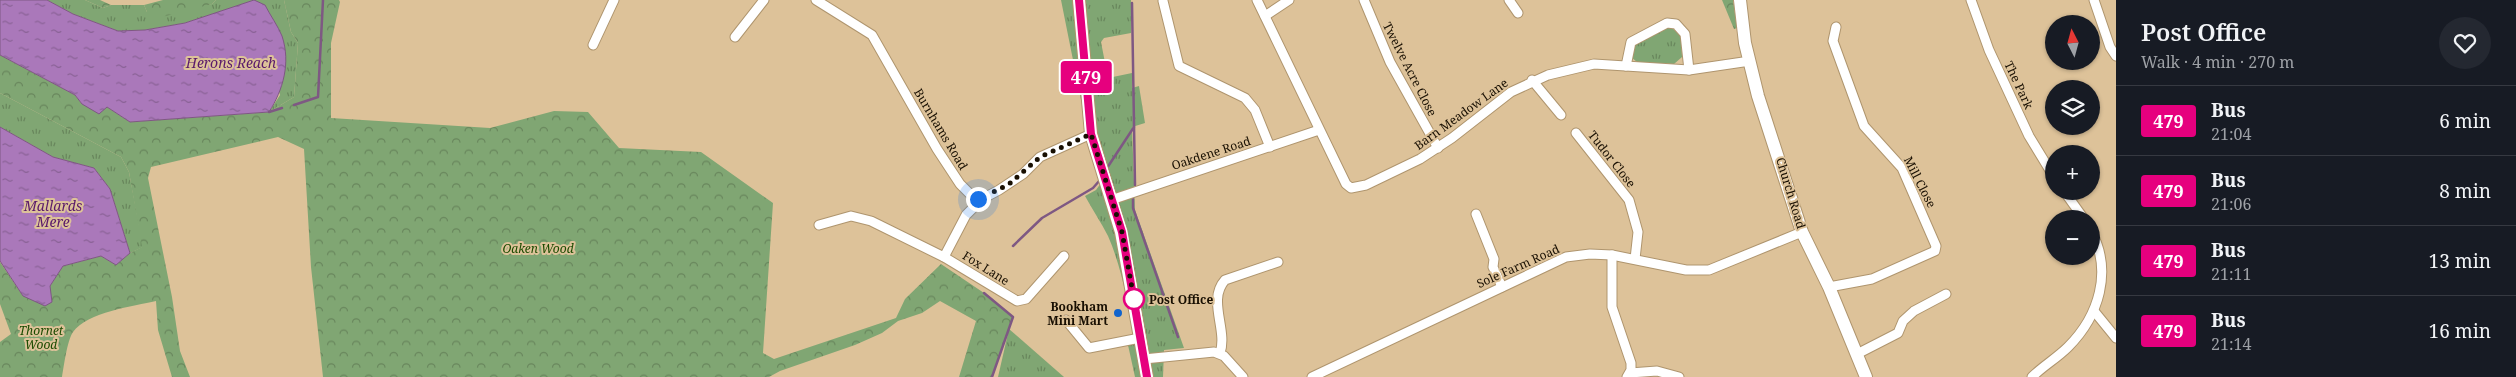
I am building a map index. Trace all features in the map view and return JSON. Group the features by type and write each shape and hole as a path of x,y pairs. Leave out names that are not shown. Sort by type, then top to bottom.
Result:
{"street":[{"path":"593,45 614,0"},
{"path":"735,37 764,0"},
{"name":"Burnhams Road","path":"816,0 872,35 937,149 960,184 971,197 982,199"},
{"path":"1080,0 1091,134 1122,232 1147,377"},
{"path":"1257,0 1319,130"},
{"path":"1265,16 1289,0"},
{"name":"Twelve Acre Close","path":"1364,0 1390,62 1438,148"},
{"path":"1509,0 1518,13"},
{"name":"Church Road","path":"1740,0 1758,96 1802,232 1829,287 1866,377"},
{"name":"The Park","path":"1970,0 1989,50 2029,136 2045,163"},
{"path":"2094,0 2105,36 2116,56"},
{"path":"1163,1 1179,66 1245,98 1255,110 1270,147"},
{"path":"1626,66 1631,42 1666,24 1676,24 1685,34 1689,70"},
{"name":"Mill Close","path":"1829,287 1872,278 1935,251 1936,246 1902,168 1864,126 1833,41 1836,27"},
{"name":"Barn Meadow Lane","path":"1319,130 1346,184 1351,188 1366,185 1402,169 1438,148 1491,106 1532,80 1594,64 1689,70 1750,61"},
{"path":"1532,80 1561,115"},
{"name":"Oakdene Road","path":"1111,200 1319,130"},
{"name":"Tudor Close","path":"1576,133 1629,200 1638,232 1635,259"},
{"path":"982,199 1008,185 1040,157 1091,134"},
{"name":"Fox Lane","path":"982,199 966,215 944,257 1016,302 1026,299 1064,256"},
{"path":"1476,214 1494,259 1493,267 1502,287"},
{"path":"819,225 851,216 871,221 944,257"},
{"name":"Sole Farm Road","path":"1312,377 1566,257 1590,254 1612,255 1686,270 1709,270 1802,232"},
{"path":"1612,255 1612,307 1631,363 1629,375 1657,371 1679,377"},
{"path":"2032,377 2069,345 2094,311 2100,291 2102,260 2100,255"},
{"path":"1220,354 1223,344 1217,297 1220,286 1225,280 1278,262"},
{"path":"1857,354 1898,333 1903,321 1914,311 1946,294"},
{"path":"2094,311 2116,338"},
{"path":"1066,320 1089,348 1140,338"},
{"path":"1144,358 1199,352 1220,354 1243,377"}],"green space":[{"path":"47,0 85,0 103,8 111,5 144,5 147,12 212,4 216,0 284,0 291,32 298,43 294,97 269,112 280,95 254,1 185,23 145,30 118,31 73,14"},
{"path":"85,0 100,0 111,5 103,8"},
{"path":"163,0 216,0 212,4 162,17 147,12 144,5"},
{"name":"Oaken Wood","path":"284,0 339,0 340,2 331,43 331,118 490,128 554,111 588,112 619,148 701,152 773,203 763,353 774,359 896,318 905,299 941,264 984,293 1013,317 992,377 959,377 976,321 940,301 922,313 898,321 882,333 855,345 780,371 769,377 323,377 311,267 304,149 278,137 151,167 148,178 172,297 180,351 190,377 172,377 158,330 156,301 112,311 89,319 80,325 73,332 69,341 62,377 0,377 0,342 11,334 0,304 0,262 23,296 50,286 63,266 101,256 116,265 130,253 142,247 129,172 121,157 0,93 0,55 75,95 82,104 107,107 130,122 269,112 294,97 298,43 291,32"},
{"path":"1061,0 1131,0 1131,33 1104,38 1101,42 1108,78 1132,73 1132,88 1139,86 1145,123 1132,127 1135,210 1184,348 1164,350 1163,377 1135,377 1128,345 1134,342 1121,274 1108,236 1085,196 1096,190 1101,183 1087,130"},
{"path":"1722,0 1733,0 1737,28 1734,29"},
{"path":"1670,27 1681,34 1682,57 1674,64 1637,62 1631,57 1634,43"},
{"path":"0,93 121,157 129,172 143,247 130,253 110,189 94,168 53,157 0,127"},
{"path":"1009,329 1064,377 998,377"}],"water":[{"name":"Herons Reach","path":"0,0 47,0 73,14 118,31 145,30 185,23 254,0 265,5 282,36 285,46 286,66 282,85 269,112 130,122 107,107 99,114 82,104 75,95 0,55"},
{"name":"Mallards Mere","path":"0,127 53,157 94,168 110,189 130,253 116,265 101,256 63,266 50,286 52,302 45,306 23,296 0,261"}],"waterway":[{"path":"294,105 318,97 323,0"},
{"path":"1132,3 1135,185"},
{"path":"269,112 282,108"},
{"path":"1107,168 1134,127"},
{"path":"1013,246 1042,218 1093,188 1100,180"},
{"path":"1133,199 1133,208 1178,337"},
{"path":"984,293 1013,317 992,377"}],"bus line":[{"name":"479","path":"1079,0 1091,134 1122,232 1147,377"}],"place":[{"name":"Post Office","path":"1134,299"},
{"name":"Bookham Mini Mart","path":"1118,313"}],"route":[{"path":"978,199 982,199 1008,185 1023,174 1040,157 1091,134 1122,232 1135,305 1134,299"}],"park label":[{"name":"Thornet Wood","path":"41,337"}]}
